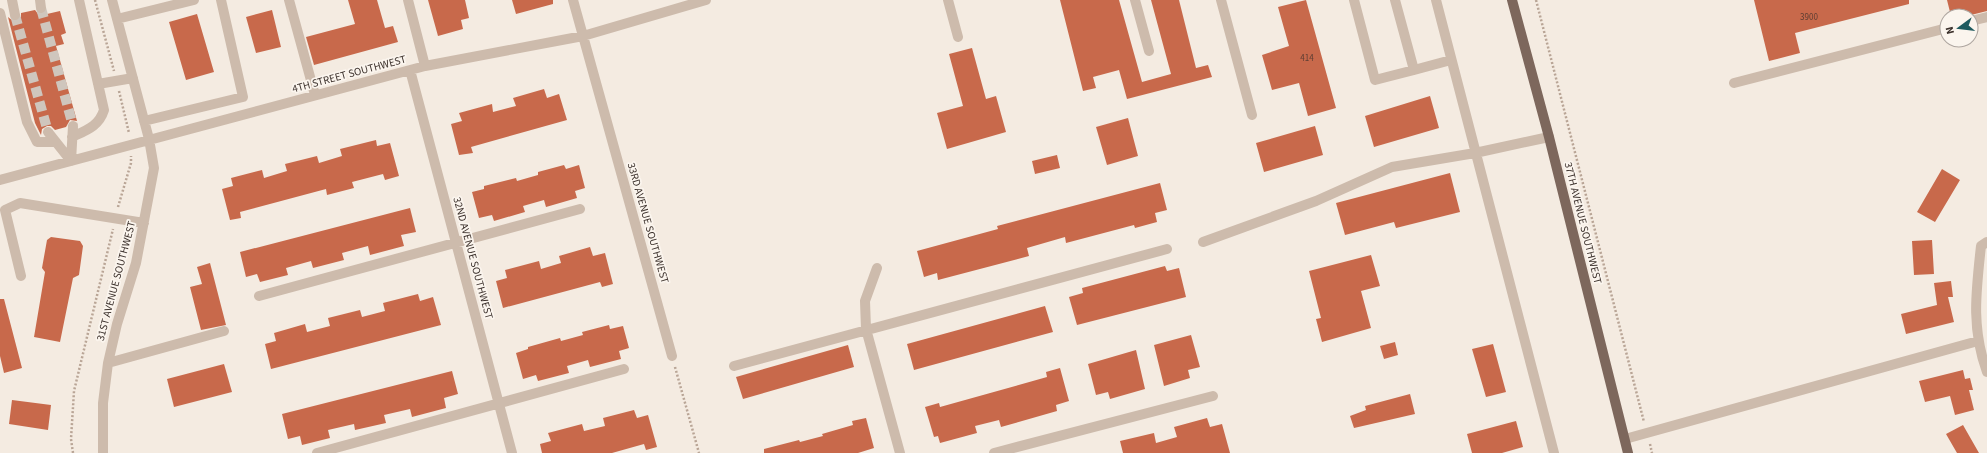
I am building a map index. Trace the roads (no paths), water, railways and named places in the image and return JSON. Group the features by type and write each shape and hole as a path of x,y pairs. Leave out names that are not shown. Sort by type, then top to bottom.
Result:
{"main road":[{"name":"37TH AVENUE SOUTHWEST","path":"1512,0 1549,137 1628,453"}],"street":[{"path":"12,0 14,15"},
{"path":"72,137 86,131 101,120 104,110 79,0"},
{"name":"31ST AVENUE SOUTHWEST","path":"103,453 102,402 108,363 117,324 136,263 154,168 149,140 112,0"},
{"path":"117,19 194,0"},
{"path":"144,121 243,97 221,0"},
{"path":"289,0 315,95"},
{"path":"408,0 425,66"},
{"name":"33RD AVENUE SOUTHWEST","path":"574,0 672,356"},
{"name":"4TH STREET SOUTHWEST","path":"0,180 425,66 583,36 706,0"},
{"path":"948,0 958,37"},
{"path":"1135,0 1149,51"},
{"path":"1222,0 1252,115"},
{"path":"1354,0 1375,80 1451,60"},
{"path":"1395,0 1414,70"},
{"path":"1436,0 1554,453"},
{"path":"0,13 26,122 37,142 56,142"},
{"path":"1734,83 1939,30"},
{"name":"32ND AVENUE SOUTHWEST","path":"410,70 512,453"},
{"path":"98,84 133,78"},
{"path":"71,161 73,126"},
{"path":"48,132 71,161"},
{"path":"1203,242 1316,201 1392,167 1475,153 1549,137"},
{"path":"21,276 5,210 20,203 144,223"},
{"path":"259,296 580,209"},
{"path":"1987,242 1981,246 1975,303 1979,351 1987,372"},
{"path":"734,366 1168,248"},
{"path":"877,268 865,301 866,330 900,453"},
{"path":"108,363 224,331"},
{"path":"1625,439 1978,341"},
{"path":"317,453 624,369"},
{"path":"994,453 1213,396"}],"tunnel":[{"path":"41,8 73,126"},
{"path":"15,15 48,132"}]}
